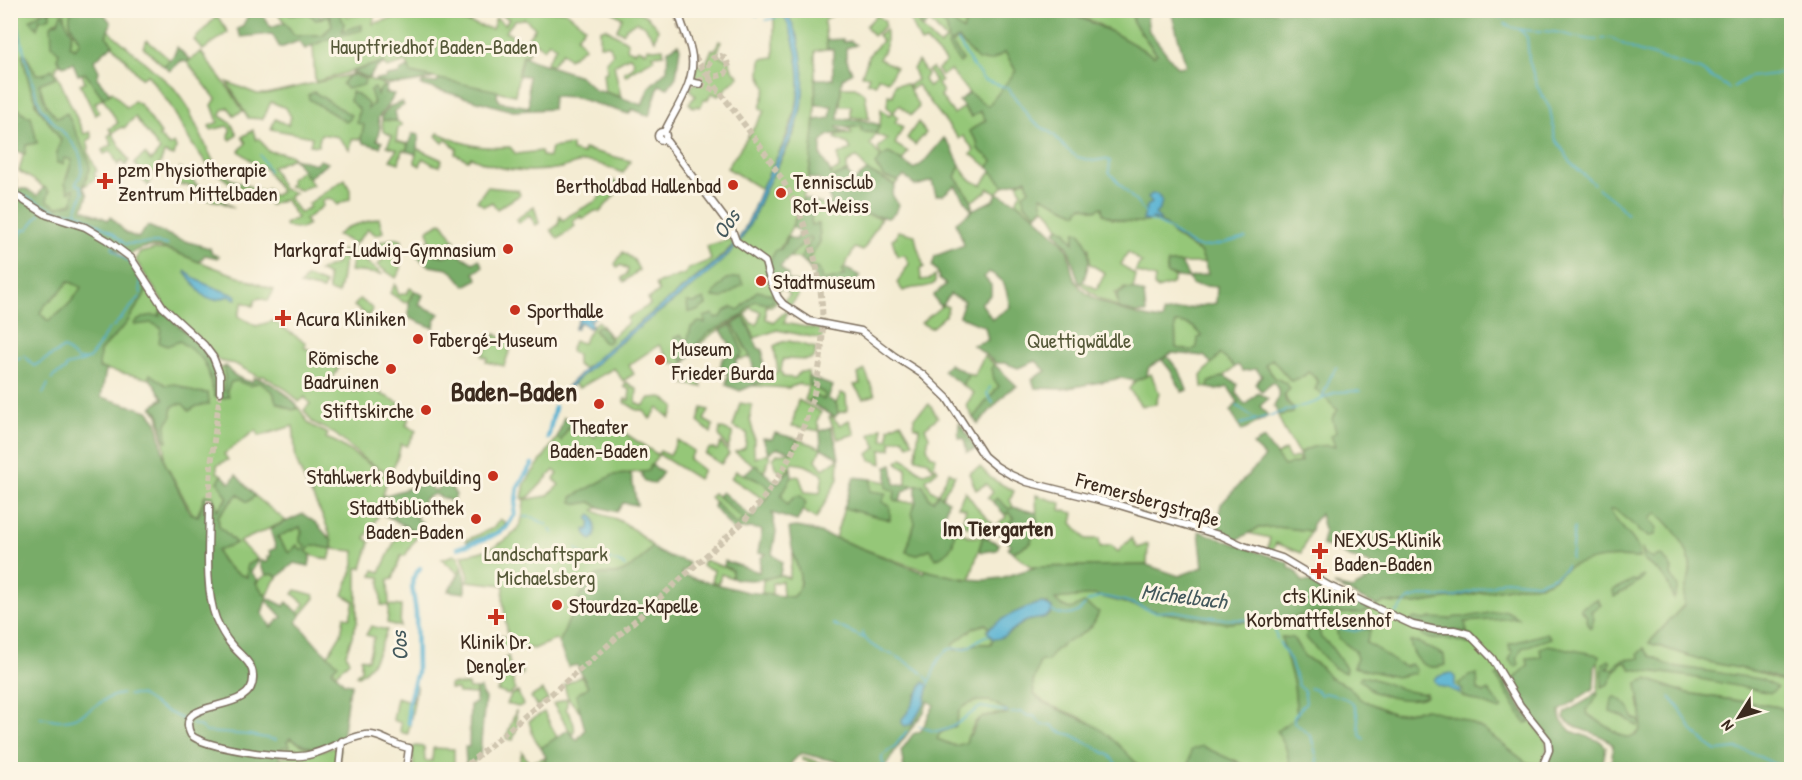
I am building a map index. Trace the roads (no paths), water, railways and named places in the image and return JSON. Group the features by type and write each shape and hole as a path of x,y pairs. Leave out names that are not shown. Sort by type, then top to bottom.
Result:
{"main road":[{"path":"678,10 691,52 693,65 690,81 699,82"},
{"name":"Fremersbergstraße","path":"690,81 664,136 731,227 737,242 765,262 768,278 778,298 796,314 814,322 861,331 922,374 947,398 984,456 1011,475 1027,482 1119,505 1222,536 1244,546 1282,558 1329,586 1410,624 1469,634 1491,658 1520,705 1548,740 1549,750 1541,770"},
{"path":"10,192 47,215 85,227 131,258 156,298 170,315 213,357 220,375 220,392"},
{"path":"209,506 210,586 213,609 225,636 249,663 253,672 253,681 246,695 234,701 198,710 190,716 188,730 195,738 234,748 295,757 314,754 342,741 366,735 375,736 409,748 406,770"},
{"path":"339,770 342,741"}],"water":[{"path":"782,11 786,11 801,52 803,97 793,135 746,232 737,246 715,267 613,348 575,382 565,395 561,393 605,351 721,258 737,241 789,134 796,112 798,67 793,38"},
{"path":"1157,194 1162,201 1160,209 1155,214 1160,221 1153,218 1148,221 1143,220 1147,206 1152,203 1148,197"},
{"path":"186,271 204,283 237,296 236,299 228,296 212,300 207,298 202,295 185,273"},
{"path":"593,310 597,315 592,320 589,319 592,326 588,328 581,322 576,327 577,329 574,329 582,313"},
{"path":"591,514 596,531 595,537 591,540 586,535 585,529 588,530 591,522 588,519"},
{"path":"1043,603 1052,608 1052,611 1041,619 1027,621 998,638 993,639 987,631 997,622 1013,614"},
{"path":"1450,673 1455,677 1455,686 1460,690 1460,694 1440,686 1434,680 1436,677"},
{"path":"924,682 929,686 924,704 912,724 905,726 902,719 912,706"}],"waterway":[{"path":"18,10 22,44 40,103 43,110 73,144 82,162 76,183 80,185 83,193 76,212"},
{"path":"747,10 758,16"},
{"path":"1487,10 1501,18"},
{"path":"766,20 785,15"},
{"path":"1504,23 1517,29 1553,32 1597,40"},
{"path":"1520,30 1527,37 1529,60 1537,86 1550,109 1555,138 1572,164 1594,184"},
{"path":"1602,39 1611,38 1637,51 1700,70 1729,88"},
{"path":"958,41 984,80 1008,88 1032,121 1054,135 1065,148 1077,157 1093,161 1105,159 1110,161 1109,172 1146,213"},
{"path":"1733,87 1749,77 1792,74"},
{"path":"260,155 269,171"},
{"path":"10,186 19,194 60,212 76,212 113,233 125,244 168,245"},
{"path":"1598,188 1627,214"},
{"path":"10,252 19,241 22,230 28,229 40,214"},
{"path":"1149,220 1199,247 1246,238"},
{"path":"113,246 112,248 132,265"},
{"path":"139,277 141,294"},
{"path":"113,327 140,297"},
{"path":"51,380 65,370 66,366 90,357 109,329"},
{"path":"24,355 34,366 64,348 78,360 89,359"},
{"path":"10,362 21,357"},
{"path":"1322,398 1337,367"},
{"path":"43,394 48,384"},
{"path":"990,387 987,394 993,403"},
{"path":"1241,424 1316,402 1336,392 1360,391"},
{"path":"1237,406 1256,419"},
{"name":"Oos","path":"548,438 555,407"},
{"name":"Oos","path":"458,548 490,537 506,528 514,515 518,487 532,464"},
{"path":"524,517 530,517"},
{"path":"532,517 547,525"},
{"name":"Michelbach","path":"1571,559 1574,528"},
{"path":"550,529 553,534"},
{"path":"576,548 581,553"},
{"path":"582,554 591,559 602,560"},
{"path":"606,560 612,560"},
{"path":"615,561 625,566"},
{"name":"Michelbach","path":"1396,613 1409,599 1421,596 1453,597 1505,580 1538,583 1555,576 1565,569 1566,565"},
{"name":"Oos","path":"409,723 408,705 417,672 416,612 412,586 413,578 420,568"},
{"name":"Michelbach","path":"1087,602 1101,596 1125,601 1155,612 1174,611 1225,619 1279,621"},
{"name":"Michelbach","path":"1052,611 1070,615 1078,612 1085,605"},
{"name":"Michelbach","path":"1301,623 1305,625 1312,623 1315,626 1319,623 1321,626 1325,624 1355,631 1391,620"},
{"path":"1276,622 1277,639"},
{"path":"833,624 864,638"},
{"path":"862,632 872,646 892,654 922,673"},
{"name":"Michelbach","path":"928,685 942,655 950,649 969,647 989,635"},
{"path":"1279,642 1290,660 1299,686 1304,690 1306,702 1294,717 1294,722 1311,736 1317,758 1316,770"},
{"name":"Michelbach","path":"925,676 930,682"},
{"path":"1309,688 1317,690 1321,695 1324,693 1333,695 1351,702 1357,712 1359,729"},
{"path":"40,717 57,720 70,719 115,695 122,694"},
{"path":"128,695 140,695 184,720"},
{"path":"1670,697 1681,710 1691,729 1717,751 1736,749 1746,751 1792,769"},
{"path":"919,726 934,731 945,730 981,707 1008,712"},
{"path":"1011,713 1022,712 1028,716 1034,716 1042,725 1052,725 1058,731 1072,735 1109,755 1121,770"},
{"path":"192,724 201,727 206,732 250,735 276,740"},
{"name":"Michelbach","path":"886,769 882,756 895,746 907,731"},
{"path":"1360,731 1364,739"}],"tunnel":[{"path":"461,770 595,657 743,522 772,487 794,448 810,407 820,364 823,319 818,275 807,232 777,171 685,41 675,10"},
{"path":"698,81 725,74 729,67 726,59 721,56 713,58 709,64 709,74"},
{"path":"700,84 719,92"},
{"path":"209,506 211,465 220,392"}],"place":[{"name":"pzm Physiotherapie Zentrum Mittelbaden","path":"105,181"},
{"name":"Bertholdbad Hallenbad","path":"733,185"},
{"name":"Tennisclub Rot-Weiss","path":"781,193"},
{"name":"Markgraf-Ludwig-Gymnasium","path":"508,249"},
{"name":"Stadtmuseum","path":"761,281"},
{"name":"Sporthalle","path":"515,310"},
{"name":"Acura Kliniken","path":"283,318"},
{"name":"Fabergé-Museum","path":"418,339"},
{"name":"Museum Frieder Burda","path":"660,360"},
{"name":"Römische Badruinen","path":"391,369"},
{"name":"Theater Baden-Baden","path":"599,404"},
{"name":"Stiftskirche","path":"426,410"},
{"name":"Stahlwerk Bodybuilding","path":"493,476"},
{"name":"Stadtbibliothek Baden-Baden","path":"476,519"},
{"name":"NEXUS-Klinik Baden-Baden","path":"1320,551"},
{"name":"cts Klinik Korbmattfelsenhof","path":"1319,571"},
{"name":"Stourdza-Kapelle","path":"557,605"},
{"name":"Klinik Dr. Dengler","path":"496,617"}],"district":[{"name":"Baden-Baden","path":"514,391"},
{"name":"Im Tiergarten","path":"998,528"}],"park label":[{"name":"Hauptfriedhof Baden-Baden","path":"434,46"},
{"name":"Quettigwäldle","path":"1079,340"},
{"name":"Landschaftspark Michaelsberg","path":"546,565"}]}
